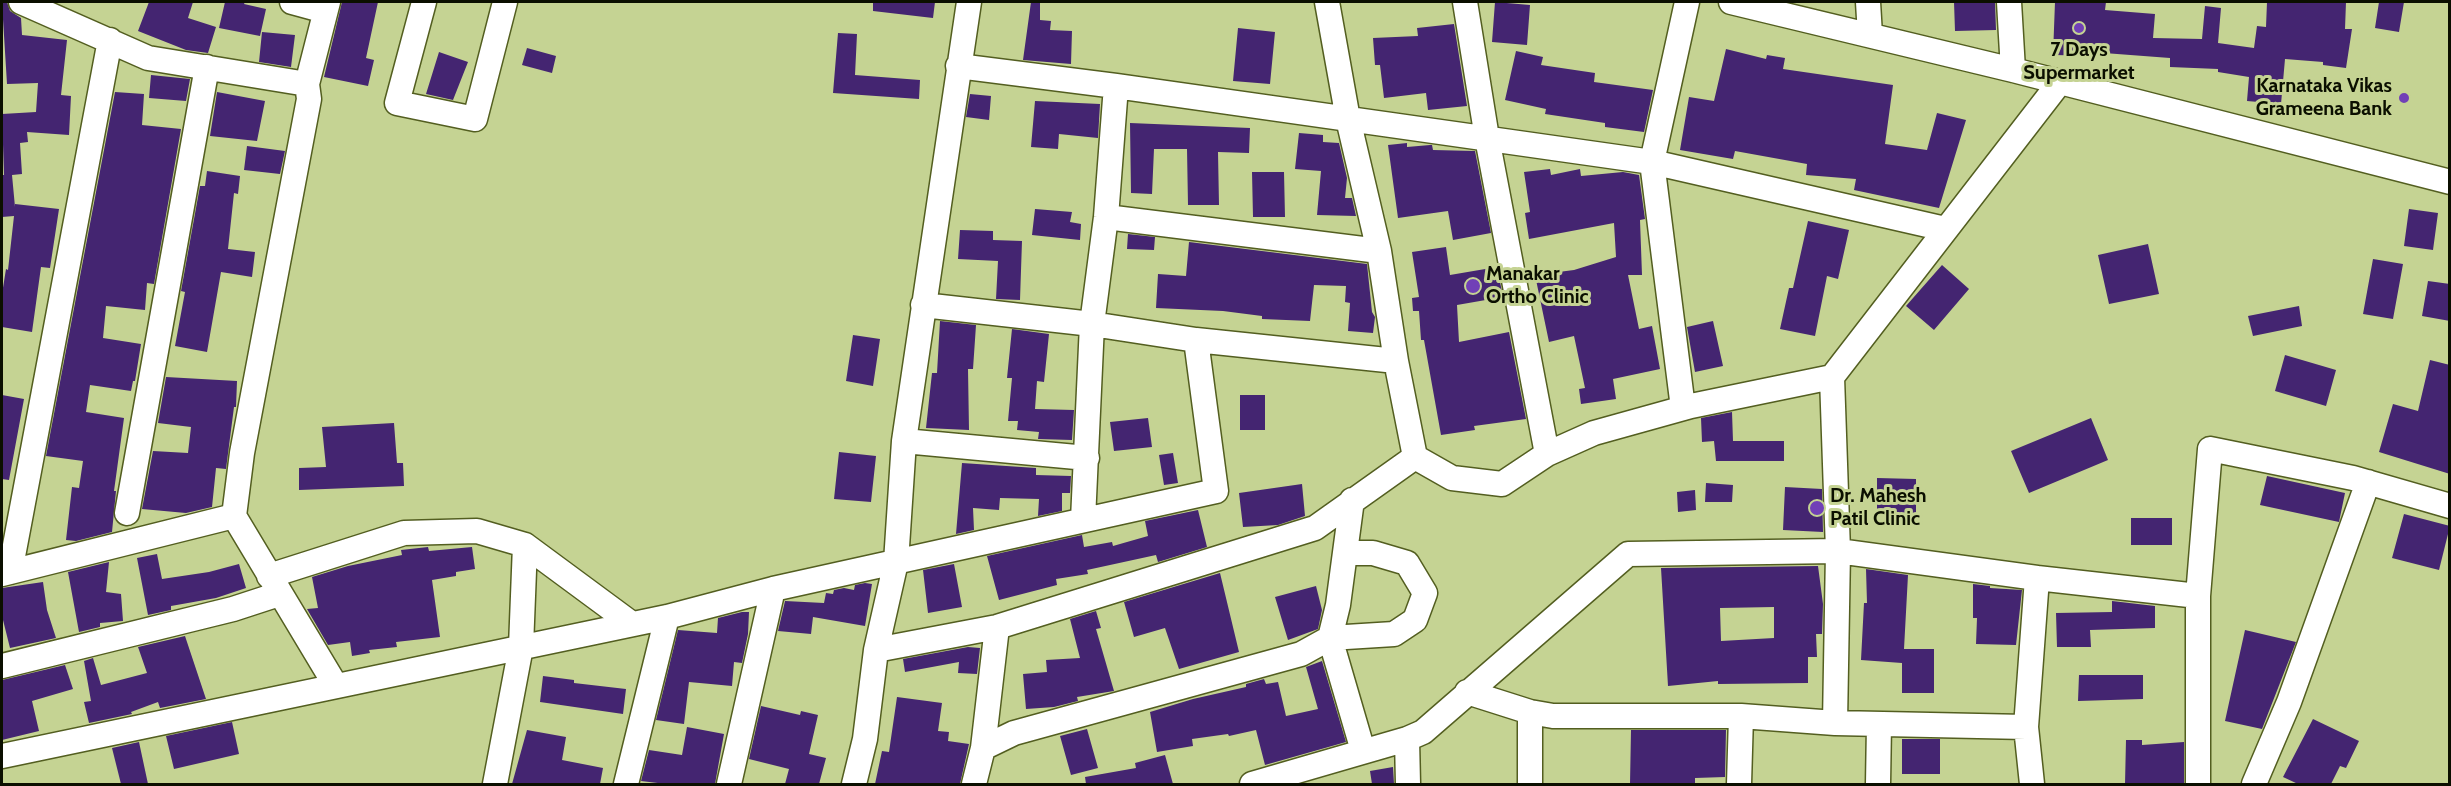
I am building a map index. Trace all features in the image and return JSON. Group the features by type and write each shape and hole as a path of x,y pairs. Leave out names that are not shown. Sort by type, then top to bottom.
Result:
{"street":[{"path":"21,2 148,58 307,84"},
{"path":"292,2 327,6 307,84 309,99 242,453 234,516 336,686"},
{"path":"424,2 397,103 475,119 505,2"},
{"path":"854,784 866,739 876,650 896,562 904,441 957,66 969,2"},
{"path":"1327,2 1348,119 1379,251 1396,361 1415,457 1452,478 1502,484 1547,454 1594,433 1683,408 1832,377"},
{"path":"1465,2 1486,138 1547,454"},
{"path":"1683,408 1652,162 1687,2"},
{"path":"1731,2 1786,8 1870,35 2450,182"},
{"path":"1868,2 1870,35"},
{"path":"2009,2 2013,70"},
{"path":"110,40 6,573 234,516"},
{"path":"957,66 1116,86 1652,162 1945,229"},
{"path":"127,513 207,67"},
{"path":"1835,723 1838,551 1832,377 2060,82"},
{"path":"1083,520 1092,324 1106,218 1116,86"},
{"path":"1106,218 1379,251"},
{"path":"923,305 1092,324 1196,340 1396,361"},
{"path":"2,756 632,624 773,589 1216,491 1196,340"},
{"path":"904,441 1087,458"},
{"path":"2198,784 2198,596 2210,449 2368,482 2450,506"},
{"path":"876,650 997,627 1315,528 1415,457"},
{"path":"2254,784 2289,702 2368,482"},
{"path":"1352,500 1338,605 1330,638 1363,752"},
{"path":"2,666 233,609 274,585 404,533 477,531 525,545 632,624"},
{"path":"495,784 521,647 525,545"},
{"path":"1252,784 1423,732 1628,554 1838,551 2037,578 2198,596"},
{"path":"983,748 1014,733 1301,654 1330,638 1394,634 1415,620 1425,593 1407,563 1373,553 1345,553"},
{"path":"2032,784 2026,727 2037,578"},
{"path":"729,784 773,589"},
{"path":"626,784 667,616"},
{"path":"975,784 983,748 997,627"},
{"path":"1467,692 1530,712 1553,716 1741,716 1835,723 2026,727"},
{"path":"1530,712 1530,784"},
{"path":"1739,784 1741,716"},
{"path":"1878,784 1879,724"},
{"path":"1407,738 1408,784"}],"building":[{"path":"7,2 10,11 21,18 22,35 67,40 61,95 71,96 69,135 27,132 28,142 20,143 22,174 12,175 15,207 15,204 59,209 50,268 41,267 32,332 2,327 2,294 6,269 8,270 14,216 2,217 2,175 4,175 2,114 36,112 38,83 7,84 2,3"},
{"path":"149,2 193,2 188,18 216,27 208,53 186,50 138,31"},
{"path":"225,2 245,2 244,4 266,9 260,36 219,28"},
{"path":"342,2 378,2 366,58 374,60 368,86 324,77"},
{"path":"873,2 935,2 933,18 873,11"},
{"path":"1031,2 1040,2 1040,20 1051,21 1050,30 1072,31 1071,64 1023,60"},
{"path":"1495,2 1530,5 1527,45 1492,42"},
{"path":"1954,2 1995,2 1996,30 1955,31"},
{"path":"2055,2 2106,2 2105,10 2155,14 2153,38 2202,39 2205,6 2221,8 2218,43 2254,48 2257,26 2266,27 2267,2 2346,2 2345,29 2352,29 2346,68 2323,65 2323,62 2285,59 2281,104 2247,101 2249,77 2218,72 2218,69 2170,67 2170,58 2104,53 2104,56 2053,55"},
{"path":"2379,2 2404,2 2399,32 2375,28"},
{"path":"1454,24 1467,106 1428,110 1426,93 1384,98 1380,65 1375,65 1373,38 1418,36 1417,28"},
{"path":"1238,28 1275,32 1270,84 1233,81"},
{"path":"262,32 295,35 291,67 259,62"},
{"path":"838,33 857,34 855,75 920,80 919,99 833,93"},
{"path":"527,48 556,56 552,73 522,65"},
{"path":"1726,49 1766,59 1767,55 1785,58 1783,69 1893,85 1885,144 1927,150 1937,113 1966,120 1939,208 1854,190 1856,179 1806,175 1807,164 1735,151 1733,159 1680,150 1689,97 1714,101"},
{"path":"1516,51 1543,57 1541,65 1595,73 1594,82 1653,90 1644,132 1605,127 1605,123 1545,114 1546,109 1505,100"},
{"path":"439,52 468,62 453,100 426,94"},
{"path":"151,75 190,79 186,101 149,98"},
{"path":"115,92 144,94 142,125 181,129 154,284 147,283 145,310 106,306 103,338 141,344 135,381 133,381 131,391 90,385 86,412 124,418 114,491 116,491 112,532 76,541 66,540 72,487 79,488 83,461 46,456"},
{"path":"217,92 265,101 257,141 210,136"},
{"path":"970,94 991,96 989,120 966,117"},
{"path":"1035,101 1100,104 1098,138 1059,134 1058,149 1031,147"},
{"path":"1130,123 1250,128 1249,153 1218,152 1219,205 1188,205 1187,149 1154,149 1152,194 1131,193"},
{"path":"1299,133 1323,135 1323,142 1339,143 1347,178 1345,198 1352,198 1356,216 1317,215 1321,171 1295,169"},
{"path":"1407,143 1407,147 1432,145 1433,150 1475,151 1491,233 1453,240 1448,211 1398,218 1388,145"},
{"path":"247,146 285,151 280,174 244,170"},
{"path":"1550,169 1551,175 1580,169 1581,176 1623,172 1639,175 1645,219 1640,220 1642,275 1628,275 1639,329 1652,326 1660,369 1613,379 1616,399 1581,404 1579,389 1585,388 1574,336 1549,342 1535,275 1574,270 1616,257 1614,223 1529,239 1525,213 1530,212 1524,172"},
{"path":"207,171 240,176 238,194 234,193 228,249 255,252 252,277 221,272 207,352 175,346 185,292 181,291 200,186 205,186"},
{"path":"1252,172 1284,172 1285,217 1253,217"},
{"path":"1035,209 1072,212 1070,222 1081,224 1080,240 1032,235"},
{"path":"2409,209 2438,213 2433,250 2404,246"},
{"path":"1808,221 1849,230 1838,279 1827,276 1815,336 1780,329 1789,288 1793,288"},
{"path":"960,230 993,231 993,240 1022,241 1020,300 996,299 998,261 958,259"},
{"path":"1128,234 1155,237 1154,250 1127,249"},
{"path":"1189,242 1367,264 1372,312 1375,317 1373,333 1348,331 1350,303 1345,302 1346,286 1314,285 1310,321 1262,319 1262,316 1223,311 1156,308 1158,274 1186,276"},
{"path":"2148,244 2159,294 2109,304 2098,255"},
{"path":"1446,247 1450,275 1497,267 1503,297 1457,305 1459,342 1509,332 1526,419 1474,426 1475,430 1441,435 1424,340 1421,340 1419,311 1413,311 1412,298 1419,297 1412,252"},
{"path":"2373,259 2403,264 2393,319 2363,314"},
{"path":"1942,265 1969,289 1934,330 1906,306"},
{"path":"2428,281 2450,284 2450,321 2422,316"},
{"path":"2299,306 2302,326 2253,336 2248,316"},
{"path":"940,321 976,325 973,369 968,369 969,430 926,428 932,373 937,373"},
{"path":"1713,321 1723,366 1695,372 1687,327"},
{"path":"1012,329 1049,334 1044,382 1037,381 1035,409 1074,410 1072,440 1038,439 1039,432 1017,430 1018,421 1008,421 1012,378 1007,378"},
{"path":"853,335 880,339 873,386 846,381"},
{"path":"2285,355 2336,370 2326,406 2275,391"},
{"path":"2430,360 2450,365 2450,474 2379,452 2393,404 2418,411"},
{"path":"166,377 237,381 236,407 234,407 226,469 216,468 212,507 186,513 142,509 153,451 188,453 191,427 158,423"},
{"path":"2,395 24,399 9,480 2,479"},
{"path":"1240,395 1265,395 1265,430 1240,430"},
{"path":"1732,412 1733,441 1784,441 1784,461 1716,461 1714,441 1702,442 1701,418"},
{"path":"1148,418 1152,447 1114,451 1110,422"},
{"path":"2091,418 2108,460 2029,493 2011,451"},
{"path":"394,423 397,463 403,463 404,486 299,490 299,468 326,467 322,427"},
{"path":"839,452 876,456 871,502 834,499"},
{"path":"1173,453 1178,483 1164,485 1159,455"},
{"path":"962,463 1036,468 1036,475 1071,476 1070,493 1062,493 1062,511 1038,516 1039,499 1000,498 999,510 973,508 974,530 956,534"},
{"path":"2267,476 2345,493 2339,522 2260,505"},
{"path":"1877,478 1916,479 1916,516 1877,515"},
{"path":"1706,483 1733,485 1732,502 1705,502"},
{"path":"1302,484 1305,516 1278,525 1243,527 1239,493"},
{"path":"1785,487 1822,489 1823,532 1783,530"},
{"path":"1695,490 1696,510 1678,512 1677,492"},
{"path":"1198,510 1207,547 1158,562 1156,555 1087,570 1088,574 1056,579 1057,585 999,600 987,556 1082,535 1084,547 1112,542 1113,546 1148,536 1145,521"},
{"path":"2404,514 2450,526 2439,570 2392,558"},
{"path":"2131,518 2172,518 2172,545 2131,545"},
{"path":"428,547 429,551 472,547 475,569 456,572 456,576 432,580 440,637 396,642 397,647 369,650 370,653 352,656 350,642 328,645 307,609 318,608 312,577 348,566 402,555 401,550"},
{"path":"157,554 162,579 209,572 239,564 246,588 216,598 171,606 171,610 148,615 137,558"},
{"path":"109,562 106,592 121,594 123,621 100,623 100,627 79,632 68,572"},
{"path":"954,564 962,607 928,613 923,570"},
{"path":"1818,566 1823,604 1822,634 1816,634 1817,657 1808,657 1808,683 1718,684 1718,681 1668,686 1661,568","holes":["1774,607 1774,638 1721,641 1720,608"]},
{"path":"1866,569 1908,575 1904,649 1934,649 1934,693 1902,693 1902,663 1861,660 1864,603 1867,603"},
{"path":"1220,573 1239,652 1179,669 1165,628 1134,637 1124,602"},
{"path":"43,582 47,610 56,638 10,648 2,616 2,588"},
{"path":"872,584 865,626 813,617 811,634 778,631 785,601 824,603 826,593 833,594 834,590 844,588 854,590 855,585"},
{"path":"1973,584 1990,586 1990,588 2022,590 2016,645 1976,644 1977,618 1973,618"},
{"path":"1316,586 1322,610 1318,629 1288,640 1275,597"},
{"path":"2112,601 2155,606 2155,628 2090,630 2091,647 2057,647 2056,613 2112,612"},
{"path":"1096,611 1101,628 1096,629 1114,691 1077,697 1078,701 1054,707 1026,709 1023,674 1047,672 1046,660 1080,658 1070,619"},
{"path":"749,612 748,634 742,663 734,662 732,686 689,682 684,724 656,720 678,630 717,633 718,618"},
{"path":"2245,630 2296,642 2262,729 2225,721"},
{"path":"185,636 206,699 160,708 158,702 131,712 132,714 89,723 84,702 91,701 84,661 93,658 101,685 147,673 138,647"},
{"path":"968,647 980,648 977,674 958,673 959,662 905,672 903,659"},
{"path":"1322,661 1346,742 1265,765 1256,730 1229,736 1228,734 1192,739 1193,746 1157,752 1150,712 1246,687 1246,684 1264,679 1266,684 1278,682 1286,716 1318,709 1306,667"},
{"path":"65,665 73,689 32,701 39,731 2,740 2,680"},
{"path":"2079,675 2143,675 2143,699 2078,701"},
{"path":"543,676 574,680 574,683 626,689 623,714 540,702"},
{"path":"897,697 942,703 938,731 949,732 948,741 969,744 960,784 875,784 882,751 889,752"},
{"path":"761,706 800,715 801,711 818,715 809,754 826,758 819,784 785,784 789,769 749,759"},
{"path":"2313,719 2359,741 2346,768 2340,766 2331,784 2298,784 2283,777"},
{"path":"232,722 239,754 174,769 166,736"},
{"path":"687,727 724,734 715,784 666,784 641,781 649,750 682,755"},
{"path":"1087,729 1098,768 1071,775 1060,736"},
{"path":"527,730 566,737 562,760 603,768 600,784 512,784"},
{"path":"1631,730 1726,730 1725,777 1695,778 1695,784 1630,784"},
{"path":"1902,739 1940,739 1940,774 1902,774"},
{"path":"2126,740 2142,740 2142,745 2184,742 2184,784 2125,784"},
{"path":"139,742 148,784 121,784 112,748"},
{"path":"1165,755 1173,784 1086,784 1085,777 1136,768 1135,763"},
{"path":"1393,767 1394,784 1372,784 1370,771"}],"place":[{"name":"7 Days Supermarket","path":"2079,28"},
{"name":"Karnataka Vikas Grameena Bank","path":"2404,98"},
{"name":"Manakar Ortho Clinic","path":"1473,286"},
{"name":"Dr. Mahesh Patil Clinic","path":"1817,508"}]}
